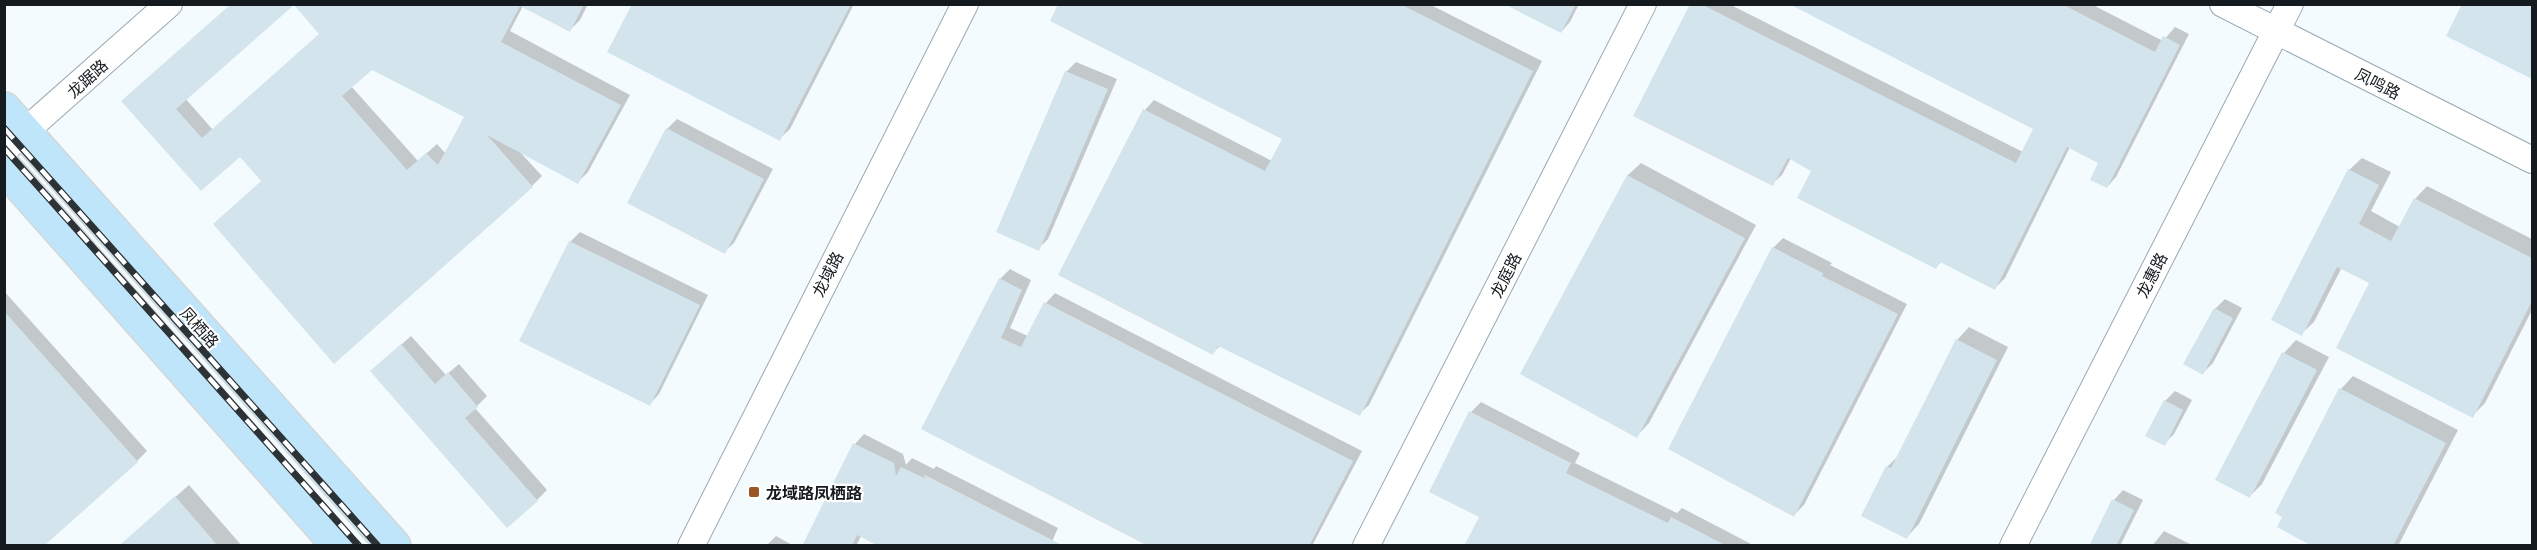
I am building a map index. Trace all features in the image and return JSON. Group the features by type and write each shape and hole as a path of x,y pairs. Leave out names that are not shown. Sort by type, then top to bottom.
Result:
{"main road":[{"name":"凤栖路","path":"11,130 394,546"},
{"path":"4,167 339,546"}],"street":[{"name":"龙踞路","path":"11,130 169,4"},
{"name":"龙域路","path":"691,546 965,4"},
{"name":"龙庭路","path":"1366,546 1643,4"},
{"name":"凤鸣路","path":"2223,4 2532,160"},
{"name":"龙惠路","path":"2013,546 2290,4"}],"building":[{"path":"231,4 584,4 570,32 520,6 501,42 621,105 578,184 487,135 533,187 334,364 213,224 261,181 240,157 201,191 121,101","holes":["294,5 319,34 202,138 176,109","372,70 464,117 438,165 426,153 407,170 342,96"]},
{"path":"632,4 851,4 780,141 607,52"},
{"path":"1058,4 1400,4 1533,71 1360,416 1218,346 1213,355 1058,275 1143,109 1265,171 1282,139 1050,21"},
{"path":"1504,4 1576,4 1561,33"},
{"path":"1690,4 1701,4 2016,163 2033,129 1789,4 2062,4 2155,52 2163,36 2180,45 2107,188 2090,180 2098,163 2067,147 1995,290 1940,262 1936,269 1797,198 1811,171 1788,158 1773,186 1633,116"},
{"path":"2462,4 2532,4 2532,79 2446,36"},
{"path":"1065,71 1108,89 1039,251 996,232"},
{"path":"666,128 764,179 725,254 627,203"},
{"path":"2348,169 2379,185 2359,224 2391,241 2414,198 2532,258 2532,301 2473,418 2336,348 2369,283 2337,267 2302,336 2271,320"},
{"path":"1627,175 1745,238 1637,438 1520,374"},
{"path":"569,241 700,305 650,406 519,341"},
{"path":"1772,247 1823,273 1822,276 1898,314 1794,517 1668,449"},
{"path":"999,278 1022,290 1001,338 1021,347 1044,302 1353,461 1309,546 1148,546 921,429"},
{"path":"2214,308 2233,318 2203,375 2183,364"},
{"path":"4,311 138,462 44,546 4,546"},
{"path":"1956,339 1997,360 1907,539 1861,516 1886,466 1891,468"},
{"path":"401,344 435,384 448,372 478,407 465,418 538,501 507,528 370,371"},
{"path":"2282,352 2317,370 2250,498 2215,480"},
{"path":"2339,388 2446,443 2393,546 2312,546 2277,527 2282,517 2275,513"},
{"path":"2164,400 2183,410 2165,446 2145,436"},
{"path":"1469,411 1571,463 1566,473 1668,523 1671,517 1727,546 1464,546 1479,517 1429,492"},
{"path":"853,443 894,463 896,476 901,467 924,478 925,475 1064,546 878,546 857,535 852,546 802,546"},
{"path":"175,496 218,546 119,546"},
{"path":"2112,499 2134,510 2116,546 2089,546"}],"railway":[{"path":"4,128 378,546"},
{"path":"4,148 359,546"}],"place":[{"name":"龙域路凤栖路","path":"754,492"}]}
